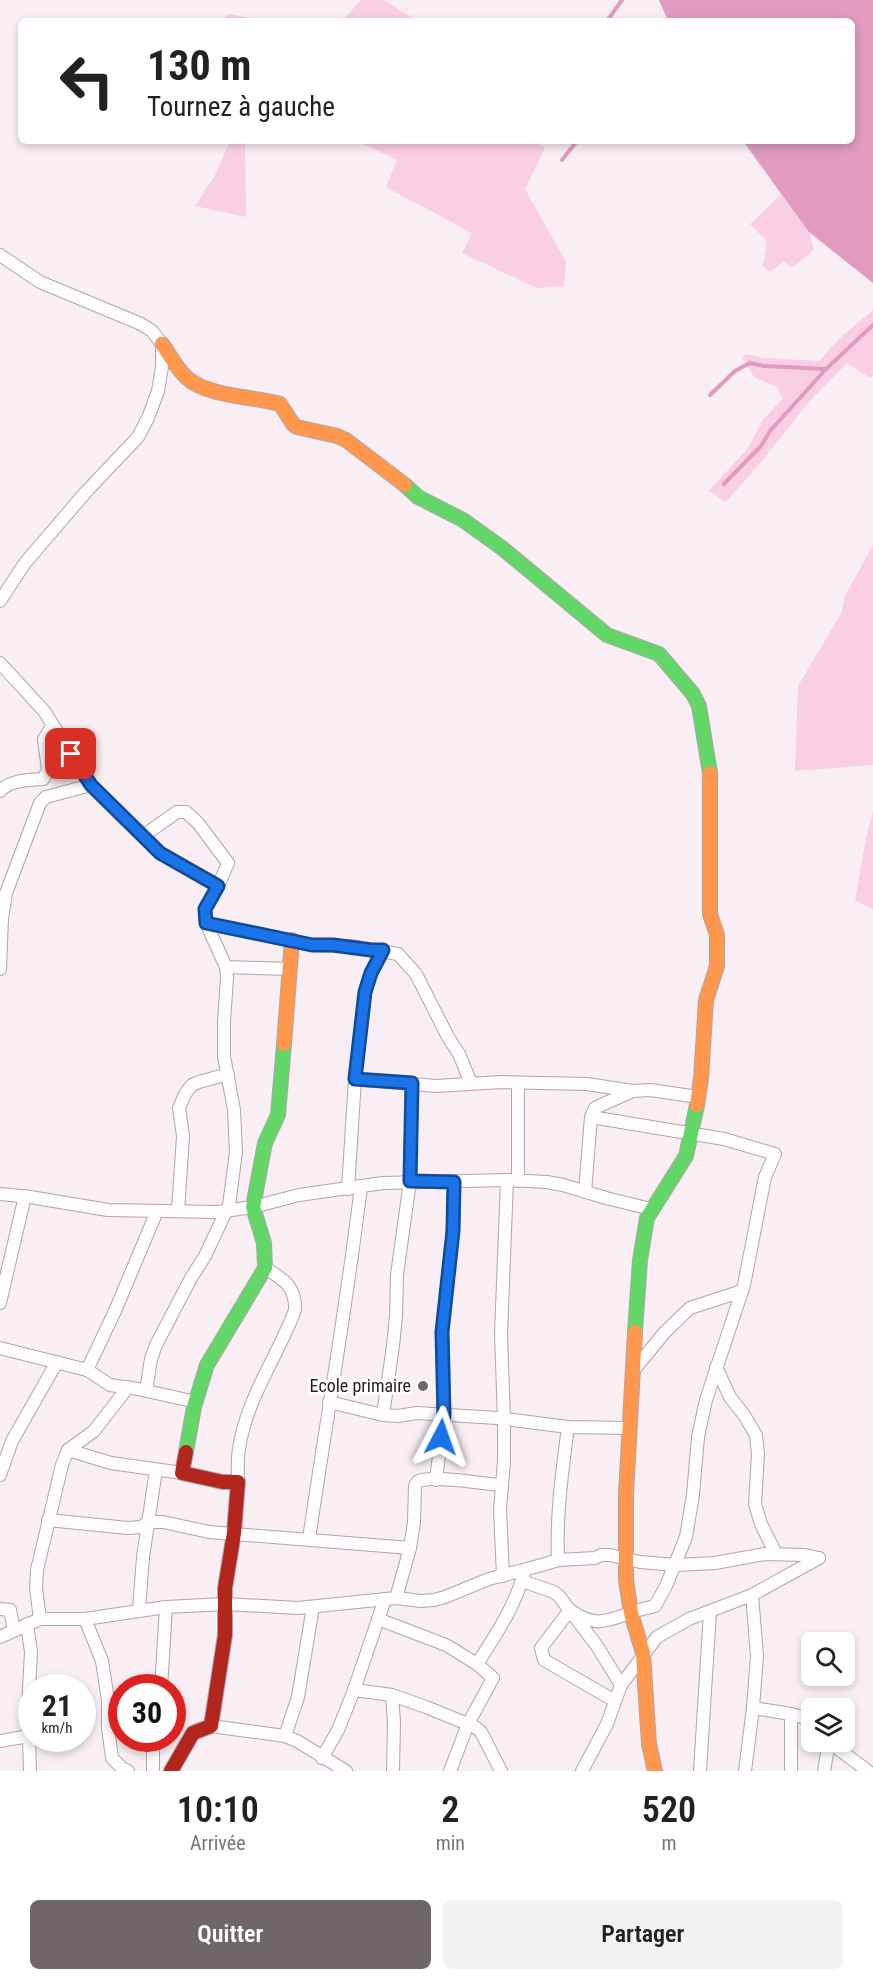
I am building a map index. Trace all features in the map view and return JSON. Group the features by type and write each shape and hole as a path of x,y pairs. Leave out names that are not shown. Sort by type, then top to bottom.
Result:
{"street":[{"path":"0,255 40,282 141,324 152,331 186,377 196,385 280,404 297,427 346,440 399,479 418,497 463,520 502,548 607,635 659,654 693,694 699,706 711,779 710,914 717,935 717,966 706,1000 698,1097 686,1156 651,1209 645,1226 640,1260 629,1428 626,1580 631,1613 643,1653 649,1744 655,1771"},
{"path":"0,601 26,563 85,493 138,437 158,391 162,367 162,344"},
{"path":"0,663 44,711 91,785 160,853 218,886"},
{"path":"0,791 4,786 43,779 48,770 44,739 52,725"},
{"path":"0,969 0,939 6,893 40,803 46,797 91,785"},
{"path":"143,836 177,812 186,812 198,823 228,863 205,909 206,923 226,967 228,990 224,1040 234,1110 236,1152 227,1211 156,1345 151,1359 146,1391"},
{"path":"206,923 312,945 383,950 398,954 416,974 444,1031 459,1054 471,1083"},
{"path":"182,1473 196,1402 207,1365 265,1268 264,1243 253,1207 265,1143 278,1115 292,940"},
{"path":"348,1189 355,1079 365,992 371,973 383,950"},
{"path":"226,967 290,969"},
{"path":"178,1211 183,1136 179,1108 192,1085 228,1074"},
{"path":"355,1079 436,1086 471,1083 586,1084 698,1097"},
{"path":"383,1415 396,1316 397,1275 410,1181 412,1083"},
{"path":"502,1576 500,1532 504,1419 501,1334 518,1083"},
{"path":"585,1192 591,1117 599,1106 633,1091"},
{"path":"570,1610 581,1618 598,1623 655,1605 676,1564 686,1537 693,1495 698,1437 706,1400 742,1291 765,1177 775,1154 747,1145 591,1117"},
{"path":"0,1194 108,1210 227,1211 299,1195 361,1186 410,1181 513,1181 547,1182 651,1209"},
{"path":"436,1480 444,1415 442,1332 453,1231 454,1182"},
{"path":"309,1539 342,1330 361,1186"},
{"path":"0,1303 25,1196"},
{"path":"87,1370 115,1311 157,1211"},
{"path":"211,1726 225,1635 225,1588 234,1533 239,1450 245,1424 260,1385 295,1310 296,1298 286,1280 265,1268"},
{"path":"632,1372 665,1332 690,1308 742,1291"},
{"path":"0,1348 87,1370 110,1385 196,1402"},
{"path":"0,1475 12,1441 57,1362"},
{"path":"716,1367 730,1397 744,1414 756,1435 758,1454 755,1504 761,1524 776,1554"},
{"path":"40,1618 36,1588 37,1570 57,1480 69,1450 94,1431 128,1387"},
{"path":"329,1402 383,1415 398,1416 417,1413 504,1419 568,1427 629,1428"},
{"path":"558,1560 560,1490 568,1427"},
{"path":"69,1450 111,1463 182,1473 223,1482 238,1482"},
{"path":"139,1610 140,1583 156,1470"},
{"path":"322,1758 339,1730 378,1619 390,1598 410,1548 414,1522 415,1486 420,1480 502,1485"},
{"path":"48,1521 128,1528 141,1527 149,1522 174,1524 209,1532 410,1548"},
{"path":"0,1637 40,1618 85,1619 166,1607 225,1604 298,1608 390,1598 434,1600 473,1584 502,1576 523,1576 558,1560 610,1555 655,1564 676,1564 715,1563 765,1554 805,1555 819,1558 752,1594 689,1619 657,1637 621,1685 608,1724 582,1771"},
{"path":"523,1576 554,1592 597,1646 621,1685"},
{"path":"477,1664 498,1631 523,1576"},
{"path":"745,1771 757,1656 752,1594"},
{"path":"162,1674 166,1607"},
{"path":"285,1736 298,1697 313,1607"},
{"path":"0,1609 10,1610 14,1630"},
{"path":"570,1610 541,1648 544,1660 615,1701"},
{"path":"700,1771 710,1612"},
{"path":"85,1619 102,1660 108,1700 108,1728 112,1758 128,1771"},
{"path":"378,1619 446,1646 477,1664 493,1678 468,1724 450,1771"},
{"path":"27,1624 31,1652 30,1674"},
{"path":"354,1690 392,1695 475,1727 481,1732 501,1771"},
{"path":"392,1695 393,1771"},
{"path":"753,1708 801,1717"},
{"path":"791,1714 791,1771"},
{"path":"171,1771 193,1733 211,1726 285,1736 346,1771"},
{"path":"0,1741 18,1738"},
{"path":"29,1752 30,1771"},
{"path":"153,1752 153,1771"},
{"path":"824,1771 827,1752"},
{"path":"842,1752 868,1771"}],"shaded area":[{"path":"361,0 384,0 412,18 345,18"},
{"path":"659,0 873,0 873,283 809,232 745,144 855,144 855,18 667,18"},
{"path":"229,14 248,18 224,18"},
{"path":"229,144 245,144 246,217 195,206 215,175"},
{"path":"364,144 538,144 545,148 525,189 566,262 564,286 537,288 462,253 472,233 386,187 397,160"},
{"path":"782,194 809,232 814,250 792,268 784,261 770,272 763,266 767,241 750,224"},
{"path":"873,310 873,375 870,378 847,363 807,404 726,502 709,491 748,448 763,420 783,398 777,387 754,377 742,357 747,354 763,358 819,361 840,338"},
{"path":"873,545 873,765 795,771 798,686 841,614 845,596"},
{"path":"873,812 873,910 855,900"}],"waterway":[{"path":"609,18 622,0"},
{"path":"562,160 575,144"},
{"path":"724,484 761,446 770,431 826,369 873,325"},
{"path":"710,395 735,371 750,363 764,366 826,369"}],"traffic: fast":[{"path":"405,485 418,497 463,520 502,548 607,635 659,654 693,694 699,706 710,773"},
{"path":"186,1452 194,1407 207,1365 265,1268 264,1243 253,1207 265,1143 278,1115 284,1044"},
{"path":"635,1332 640,1260 647,1218 686,1156 697,1105"}],"traffic: slow":[{"path":"162,344 180,370 196,384 219,392 280,404 297,427 346,440 405,485"},
{"path":"697,1105 706,1000 717,966 717,935 710,914 710,773"},
{"path":"284,1044 292,940"},
{"path":"635,1332 626,1494 626,1580 631,1613 643,1653 649,1744 655,1771"}],"traffic: jam":[{"path":"171,1771 193,1733 211,1726 225,1635 225,1588 234,1533 238,1482 223,1482 182,1473 186,1452"}],"place":[{"name":"Ecole primaire","path":"423,1386"}],"route":[{"path":"71,754 91,785 160,853 218,886 205,909 206,923 268,934 312,945 383,950 371,973 365,992 355,1079 412,1083 410,1181 454,1182 453,1231 442,1332 444,1415 441,1437"}]}
